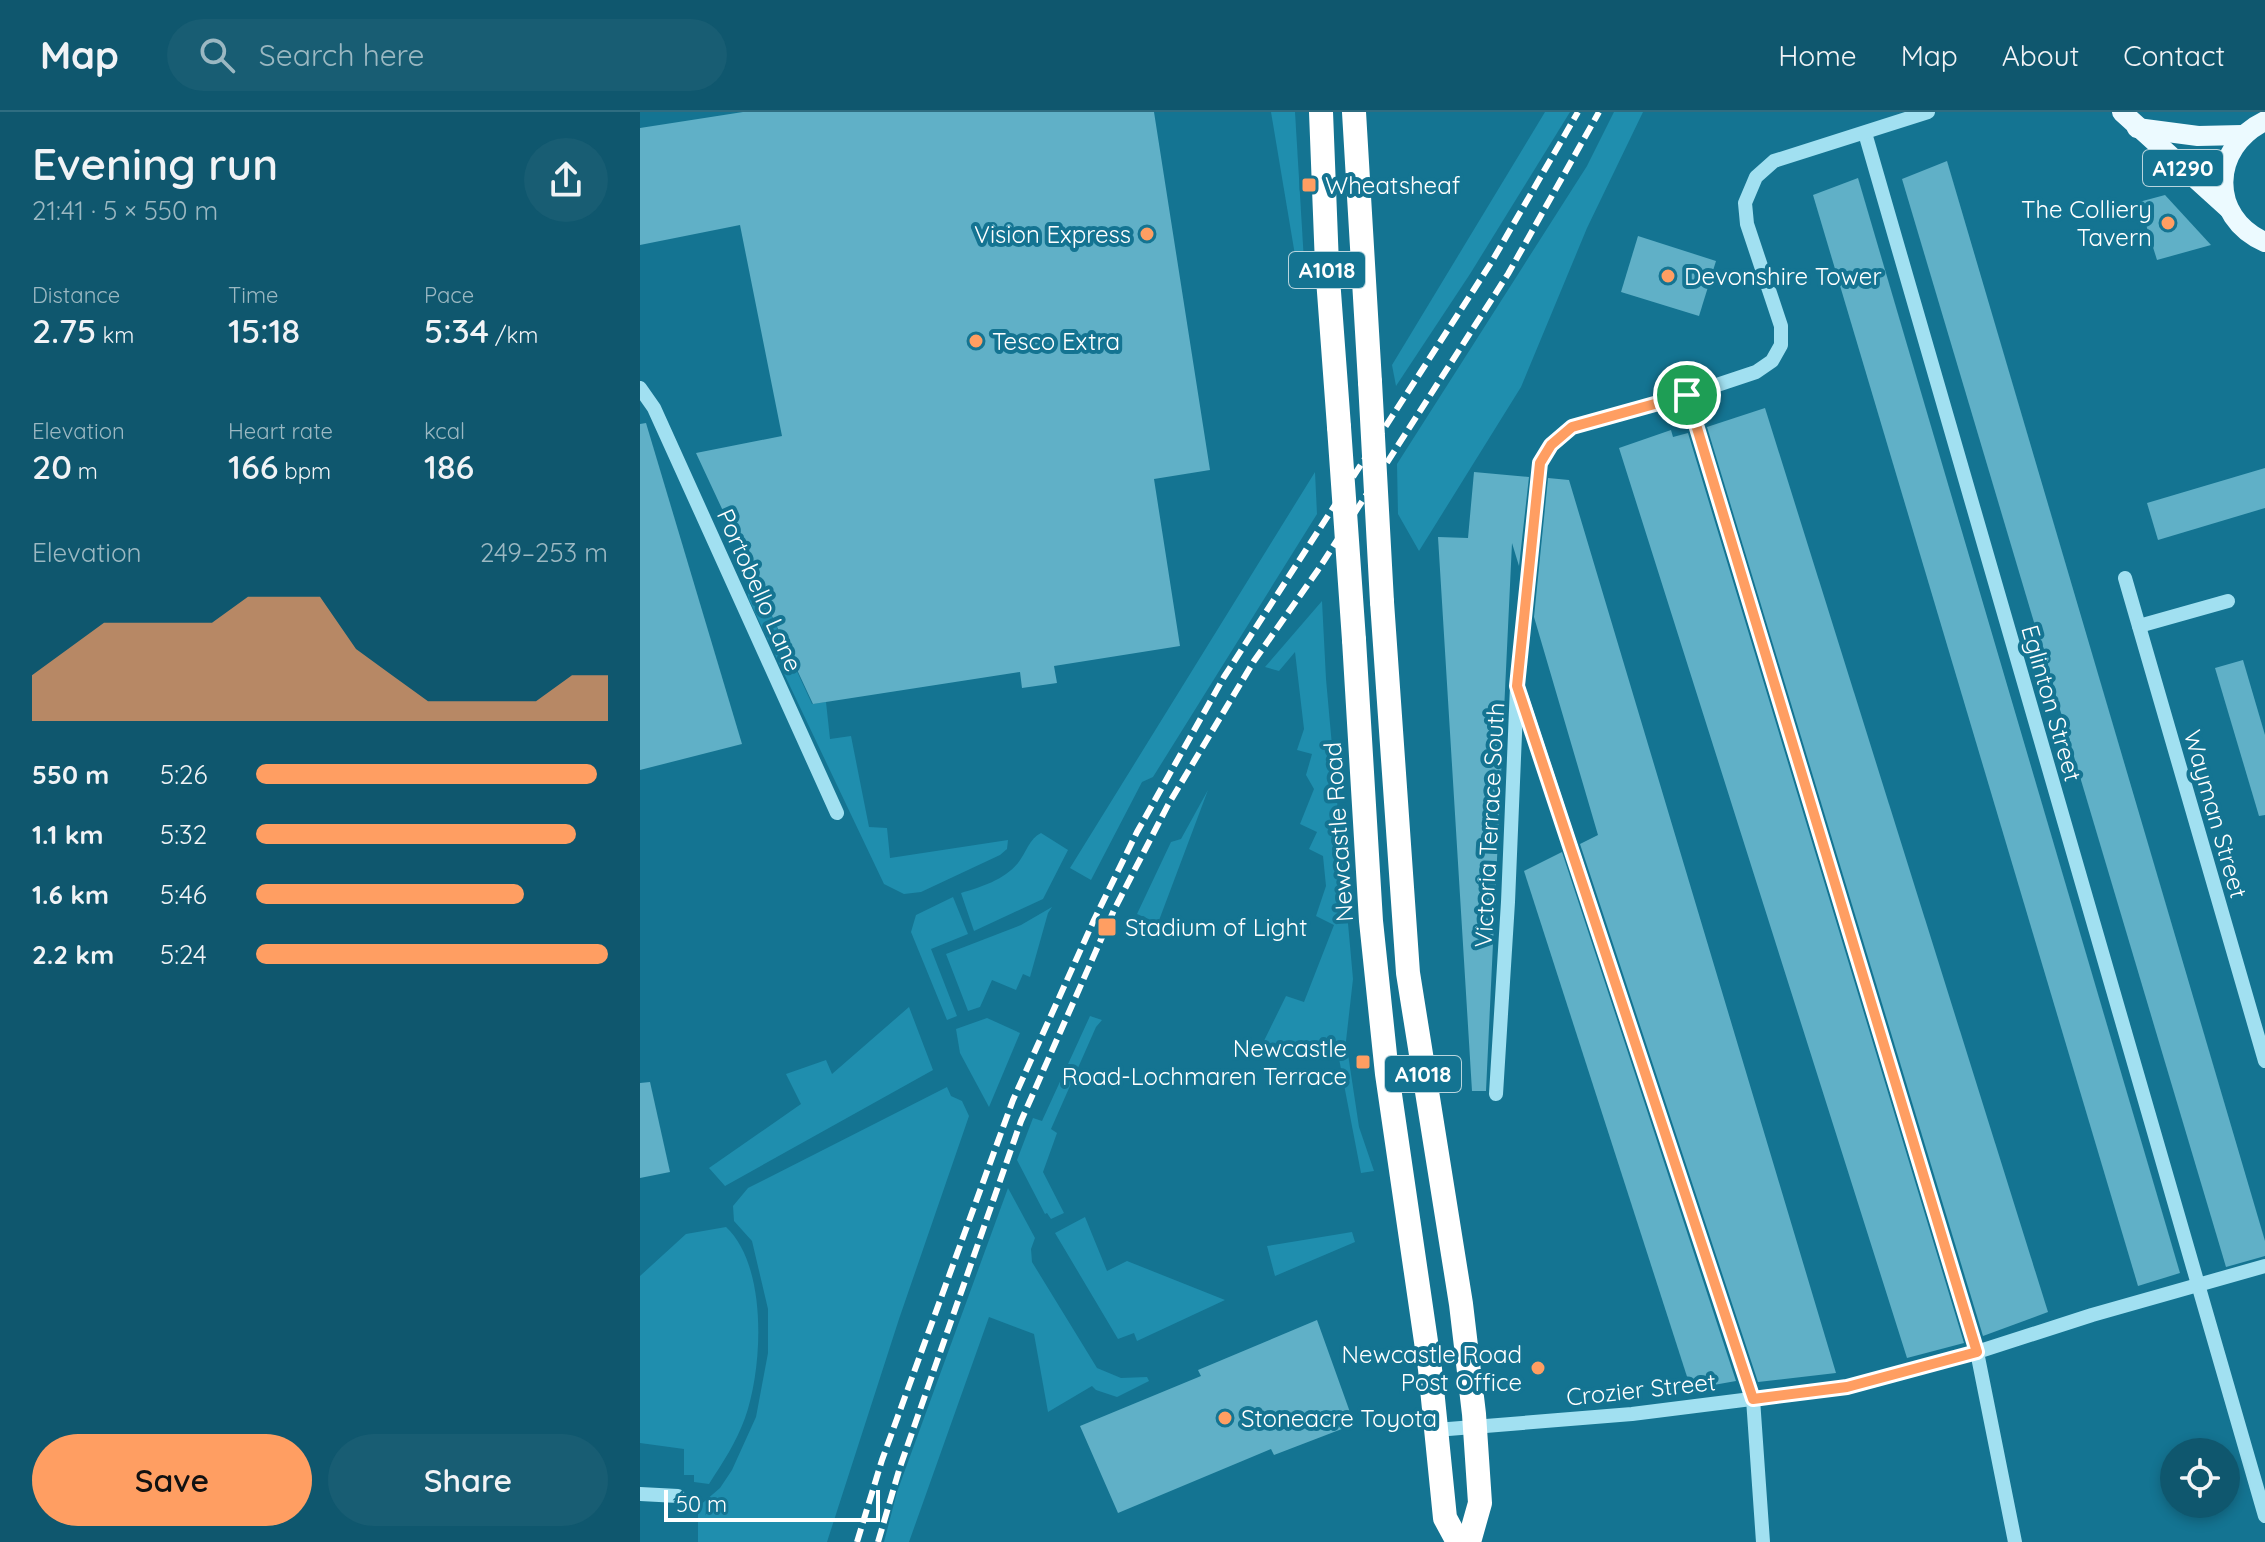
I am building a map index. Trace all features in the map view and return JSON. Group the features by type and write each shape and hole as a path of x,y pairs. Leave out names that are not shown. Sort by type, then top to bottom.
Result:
{"highway":[{"name":"Newcastle Road","path":"1321,112 1327,265 1371,921 1387,1074 1430,1369 1445,1518 1458,1542"},
{"name":"A1018","path":"1354,112 1382,602 1408,973 1461,1304 1475,1426 1480,1503 1469,1542"}],"main road":[{"name":"A1290","path":"2122,112 2228,208"},
{"name":"A1290","path":"2137,128 2198,136 2254,124"},
{"path":"2254,124 2230,151 2224,169 2223,189 2228,208 2239,225 2265,242"}],"street":[{"path":"1928,112 1774,161 1756,177 1745,203 1747,224 1781,326 1781,345 1772,361 1756,372 1687,395 1977,1352 2015,1542"},
{"name":"Eglinton Street","path":"1865,133 2265,1516"},
{"name":"Portobello Lane","path":"640,388 654,408 837,813"},
{"name":"Victoria Terrace South","path":"1496,1094 1517,686 1540,463 1551,445 1572,427 1687,395"},
{"name":"Wayman Street","path":"2125,578 2265,1061"},
{"path":"2139,626 2228,601"},
{"path":"1517,686 1753,1399 1763,1542"},
{"name":"Crozier Street","path":"1436,1430 1632,1414 1847,1387 1977,1352 2196,1284 2265,1266"},
{"path":"640,1494 678,1496"}],"shaded area":[{"path":"1271,112 1295,112 1305,278 1299,279"},
{"path":"1545,112 1570,112 1470,274 1396,386 1392,365"},
{"path":"1614,112 1643,112 1587,228 1521,387 1419,551 1398,514 1397,464 1587,166"},
{"path":"1315,472 1317,514 1153,777 1142,782 1091,880 1070,868"},
{"path":"738,543 812,704 826,702 830,739 851,736 869,827 887,828 890,858 1008,840 1007,849 921,892 904,894 884,884 749,600"},
{"path":"1322,601 1353,979 1346,1041 1359,1127 1374,1171 1361,1173 1336,1043 1258,1053 1286,996 1304,1002 1334,925 1316,916 1326,886 1323,856 1309,849 1317,832 1300,824 1314,789 1306,775 1312,754 1297,750 1304,729 1295,652 1279,671 1265,667"},
{"path":"1208,790 1158,923 1137,914 1171,842 1181,839"},
{"path":"1041,833 1068,850 1043,899 974,931 961,893 1006,874"},
{"path":"953,897 968,934 931,949 957,1016 947,1020 911,932 916,915"},
{"path":"1052,907 1030,977 1023,974 1016,990 992,980 980,1007 968,1011 946,954 1021,925"},
{"path":"909,1007 933,1070 725,1186 709,1168 801,1104 786,1074 826,1060 832,1074"},
{"path":"1090,1016 1102,1020 1096,1027 1051,1129 1057,1133 1043,1172 1064,1213 1051,1219 1045,1214 1017,1160 1033,1118 1042,1121"},
{"path":"987,1018 1020,1033 989,1107 960,1053 956,1029"},
{"path":"947,1087 951,1096 962,1101 969,1116 827,1542 698,1542 698,1507 720,1488 732,1470 756,1417 768,1353 768,1309 752,1241 734,1221 733,1206 748,1188"},
{"path":"1008,1188 1035,1238 1031,1249 1032,1262 1097,1368 1121,1378 1147,1377 1149,1381 1117,1397 1092,1386 1048,1412 1034,1334 989,1317 909,1542 884,1542 897,1492"},
{"path":"1085,1217 1107,1271 1127,1261 1225,1300 1137,1341 1134,1333 1118,1339 1055,1233"},
{"path":"726,1227 740,1244 749,1266 755,1291 758,1346 756,1373 745,1418 709,1484 694,1482 694,1475 684,1475 684,1449 640,1443 640,1276 686,1234"},
{"path":"1352,1232 1355,1242 1275,1276 1267,1246"}],"building":[{"name":"Tesco Extra","path":"743,112 1154,112 1210,470 1154,479 1180,646 1054,666 1057,683 1022,688 1020,672 813,704 696,453 782,436 740,225 640,245 640,128"},
{"path":"1947,161 2265,1241 2265,1256 2226,1267 1902,179"},
{"path":"1858,178 2180,1273 2138,1286 1813,195"},
{"name":"The Colliery Tavern","path":"2165,195 2211,245 2157,260 2139,202"},
{"name":"Devonshire Tower","path":"1638,236 1716,261 1699,316 1621,292"},
{"path":"1765,408 2048,1312 1983,1336 1707,427"},
{"path":"646,423 742,744 640,770 640,424"},
{"path":"1671,430 1673,437 1688,433 1964,1343 1907,1358 1619,448"},
{"path":"2265,468 2265,508 2158,540 2147,503"},
{"path":"1474,472 1529,477 1519,566 1512,543 1486,1091 1472,1091 1438,537 1468,538"},
{"path":"1548,478 1569,480 1836,1373 1758,1382 1580,844 1598,835 1534,617"},
{"path":"2243,660 2265,735 2265,815 2259,816 2215,668"},
{"path":"1562,852 1736,1381 1691,1389 1524,871"},
{"path":"650,1082 670,1172 640,1178 640,1083"},
{"name":"Stoneacre Toyota","path":"1317,1320 1351,1415 1347,1427 1274,1455 1271,1449 1118,1513 1080,1426 1201,1376 1198,1370"}],"railway":[{"path":"857,1542 882,1460 1013,1100 1137,832 1224,677 1491,263 1578,112"},
{"path":"878,1542 900,1467 1021,1121 1114,910 1168,805 1254,661 1318,570 1508,274 1599,112"}],"place":[{"name":"Wheatsheaf","path":"1309,185"},
{"name":"The Colliery Tavern","path":"2168,223"},
{"name":"Vision Express","path":"1147,234"},
{"name":"Devonshire Tower","path":"1668,276"},
{"name":"Tesco Extra","path":"976,341"},
{"name":"Stadium of Light","path":"1107,927"},
{"name":"Newcastle Road-Lochmaren Terrace","path":"1363,1062"},
{"name":"Newcastle Road Post Office","path":"1538,1368"},
{"name":"Stoneacre Toyota","path":"1225,1418"}],"route":[{"path":"1687,395 1977,1352 1847,1387 1753,1399 1517,686 1540,463 1551,445 1572,427 1687,395"}]}
